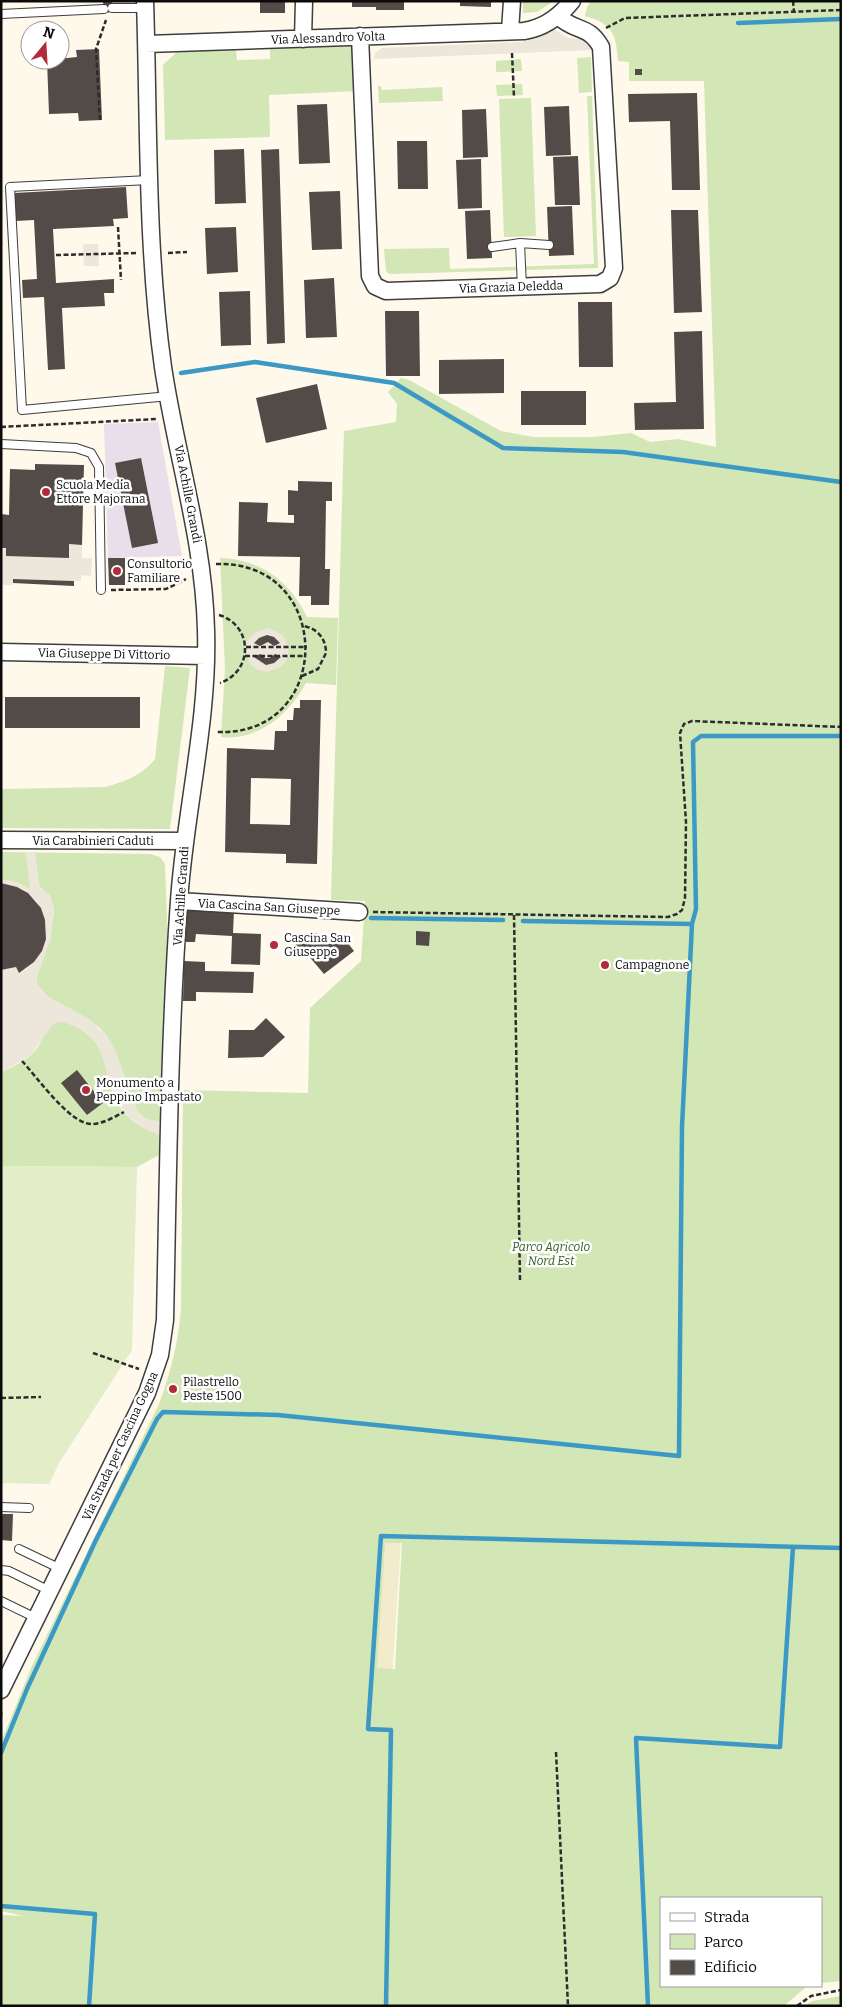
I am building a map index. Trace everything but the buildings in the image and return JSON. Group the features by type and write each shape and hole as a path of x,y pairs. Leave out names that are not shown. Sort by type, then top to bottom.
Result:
{"street":[{"path":"303,39 304,1"},
{"path":"510,31 512,1"},
{"name":"Via Alessandro Volta","path":"147,44 510,31 538,28 558,16 572,1"},
{"name":"Via Achille Grandi","path":"145,5 149,180 155,300 169,396 198,548 205,604 206,656 204,691 179,901 170,1094"},
{"path":"558,16 569,26 590,32 595,37"},
{"name":"Via Grazia Deledda","path":"360,36 372,282 378,288 386,291 600,284 610,278 614,271 601,47 595,37"},
{"name":"Via Giuseppe Di Vittorio","path":"1,652 206,656"},
{"name":"Via Carabinieri Caduti","path":"1,840 185,841"},
{"name":"Via Cascina San Giuseppe","path":"179,901 359,912"},
{"name":"Via Strada per Cascina Gogna","path":"1,1690 103,1485 154,1375 160,1356 165,1320 170,1094"}],"lane":[{"path":"1,14 108,10 145,5"},
{"path":"149,180 10,187 22,410 169,396"},
{"path":"520,243 522,287"},
{"path":"492,247 520,243 549,245"},
{"path":"1,444 76,448 93,455 99,467 101,590"},
{"path":"1,1507 29,1508"},
{"path":"19,1549 61,1569"},
{"path":"1,1570 9,1571 50,1590"},
{"path":"1,1601 36,1618"}],"path":[{"path":"794,1 794,12"},
{"path":"100,120 96,50 108,10"},
{"path":"595,37 614,23 625,18 841,10"},
{"path":"512,53 514,97"},
{"path":"118,227 121,280"},
{"path":"56,255 142,253"},
{"path":"1,427 161,419"},
{"path":"211,731 238,731 268,719 289,700 302,676 307,646 304,626 295,605 273,581 244,567 212,565"},
{"path":"101,590 166,589 189,577 190,586"},
{"path":"217,614 236,624 242,633 246,647 245,656 237,672 229,679 217,684"},
{"path":"302,676 314,673 321,667 326,650 325,642 318,632 304,626"},
{"path":"246,647 307,646"},
{"path":"245,656 306,656"},
{"path":"359,912 668,917 677,914 683,907 685,898 686,822 680,733 684,724 692,721 841,727"},
{"path":"514,914 520,1280"},
{"path":"22,1061 68,1113 78,1121 86,1124 99,1123 124,1112"},
{"path":"93,1353 154,1375"},
{"path":"1,1398 41,1397"},
{"path":"1,1712 1,1717"},
{"path":"556,1752 568,2006"},
{"path":"797,2006 811,1996 841,1990"}],"shaded area":[{"path":"554,29 568,38 589,41 593,50 374,59 375,53 382,48 522,42 539,38"},
{"path":"83,244 98,244 99,266 84,266"},
{"path":"158,422 182,556 108,558 104,424"},
{"path":"69,544 82,545 82,558 92,558 91,576 81,575 81,581 13,579 13,585 1,585 1,548 6,548 6,556 68,558"},
{"path":"269,628 283,635 289,650 286,661 281,667 267,672 256,669 250,664 245,649 247,641 254,633","holes":["260,654 264,658 270,658 275,654 280,657 273,664 266,665 254,658"]},
{"path":"26,853 35,853 39,886 50,896 54,907 50,940 37,976 37,984 48,997 89,1019 107,1036 116,1053 137,1111 146,1119 162,1122 161,1136 143,1128 126,1115 116,1099 99,1047 87,1033 73,1025 61,1022 54,1023 31,1055 1,1073 1,970 16,967 19,973 25,970 38,957 46,939 45,920 37,902 23,889 1,883 1,879 12,881 30,889"},
{"path":"383,1538 401,1539 389,1728 371,1727"}],"green space":[{"path":"523,1 554,1 537,12 523,13"},
{"name":"Parco Agricolo Nord Est","path":"591,1 841,1 841,1548 804,1548 841,1549 841,1981 822,1983 822,1897 660,1897 660,1987 806,1987 784,2006 1,2006 1,1915 23,1916 1,1911 1,1742 31,1668 159,1404 167,1380 176,1346 181,1309 183,1090 308,1093 310,1008 361,961 365,901 331,900 344,431 396,422 397,404 388,392 401,378 409,380 501,431 533,437 592,437 631,433 650,442 678,439 716,447 704,81 629,81 629,62 618,61 616,44 611,31 602,23 585,16","holes":["385,1543 402,1543 395,1669 377,1668"]},
{"path":"356,45 359,91 269,95 270,137 165,140 163,65 179,50 236,49 237,60 270,59 270,48"},
{"path":"591,57 592,92 579,93 577,58"},
{"path":"521,59 522,71 496,72 496,61"},
{"path":"522,84 523,95 497,96 496,85"},
{"path":"378,86 381,86 382,90 442,87 443,101 379,103"},
{"path":"587,96 592,96 598,268 389,274 386,271 384,249 449,248 450,269 594,264"},
{"path":"531,98 536,236 504,237 499,99"},
{"path":"220,558 235,559 248,563 272,574 292,593 307,617 338,618 336,685 306,683 282,715 260,730 248,735 235,737 221,737 225,669"},
{"path":"165,666 190,668 170,829 1,828 1,789 105,787 133,777 150,765 155,759"},
{"path":"1,852 150,854 160,857 165,864 168,948 161,1154 137,1167 1,1166 1,1073 31,1055 48,1029 57,1022 64,1022 75,1026 95,1042 105,1062 114,1096 128,1117 161,1136 162,1122 146,1119 137,1111 116,1053 107,1036 99,1027 48,997 37,984 37,976 50,940 54,911 50,896 39,886 35,854 26,854 31,890 18,883 1,879","holes":["62,1083 103,1103 87,1115"]},
{"path":"1,1166 137,1167 132,1350 59,1463 49,1484 1,1483"},
{"path":"841,1996 841,2006 804,2006 812,2001"}],"waterway":[{"path":"738,23 841,19"},
{"path":"181,373 255,362 394,383 503,448 623,452 841,482"},
{"path":"1,1753 27,1689 95,1542 157,1419 163,1412 278,1415 679,1456 682,1127 692,924 696,909 693,742 701,736 841,736"},
{"path":"371,918 503,920"},
{"path":"523,921 692,924"},
{"path":"386,2006 391,1730 368,1729 381,1536 841,1548"},
{"path":"648,2006 636,1738 780,1747 793,1547"},
{"path":"1,1906 95,1914 89,2006"}],"place":[{"name":"Scuola Media Ettore Majorana","path":"46,492"},
{"name":"Consultorio Familiare","path":"117,571"},
{"name":"Cascina San Giuseppe","path":"274,945"},
{"name":"Campagnone","path":"605,965"},
{"name":"Monumento a Peppino Impastato","path":"86,1090"},
{"name":"Pilastrello Peste 1500","path":"173,1389"}]}
